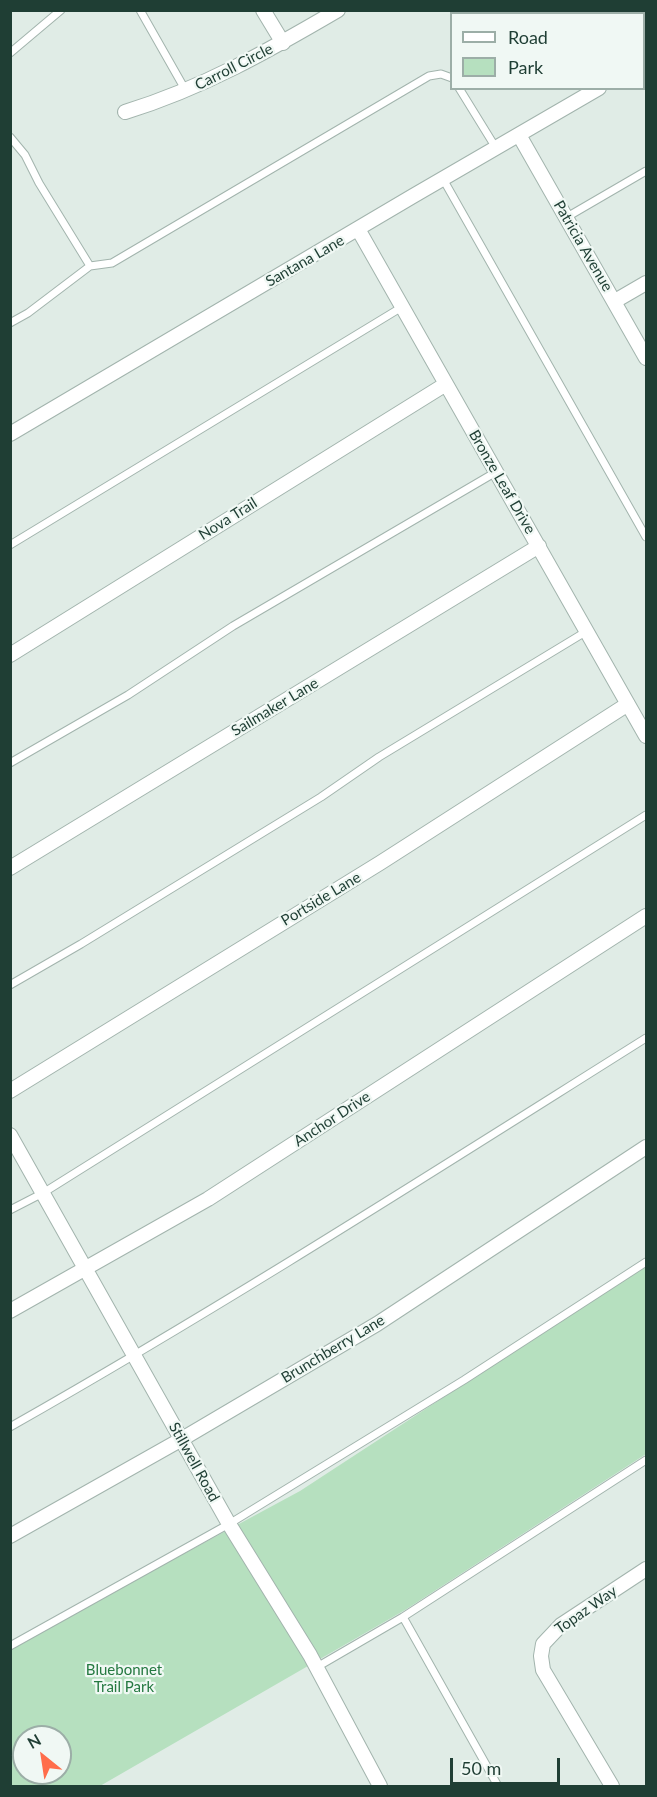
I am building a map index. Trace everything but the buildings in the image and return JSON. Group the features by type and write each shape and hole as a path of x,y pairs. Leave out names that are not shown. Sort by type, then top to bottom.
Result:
{"street":[{"path":"263,10 283,43"},
{"name":"Carroll Circle","path":"125,112 186,91 234,69 338,10"},
{"name":"Santana Lane","path":"10,434 596,90"},
{"name":"Patricia Avenue","path":"519,135 646,357"},
{"name":"Bronze Leaf Drive","path":"358,229 646,736"},
{"path":"615,301 646,283"},
{"name":"Nova Trail","path":"10,655 446,384"},
{"name":"Sailmaker Lane","path":"10,868 539,546"},
{"name":"Portside Lane","path":"10,1091 380,863 628,704"},
{"name":"Anchor Drive","path":"10,1311 208,1198 646,916"},
{"name":"Stillwell Road","path":"10,1135 230,1524 317,1667 380,1786"},
{"name":"Brunchberry Lane","path":"10,1536 182,1439 377,1324 646,1147"},
{"name":"Topaz Way","path":"612,1786 543,1670 541,1656 543,1644 561,1625 646,1569"}],"lane":[{"path":"10,53 61,10"},
{"path":"140,10 186,91"},
{"path":"10,323 28,313 90,266 112,263 429,76 441,74 450,77"},
{"path":"460,90 496,148"},
{"path":"10,137 25,154 39,183 90,266"},
{"path":"567,218 646,171"},
{"path":"443,179 646,537"},
{"path":"10,545 402,307"},
{"path":"10,763 129,695 234,626 496,472"},
{"path":"10,985 81,945 321,797 379,757 587,631"},
{"path":"10,1210 43,1193 646,815"},
{"path":"10,1427 135,1356 375,1209 646,1038"},
{"path":"10,1647 230,1524 464,1380 646,1262"},
{"path":"317,1667 403,1617 646,1460"},
{"path":"403,1617 498,1786"}],"green space":[{"name":"Bluebonnet Trail Park","path":"646,1265 646,1454 405,1610 100,1786 11,1786 11,1647 300,1491"}]}
